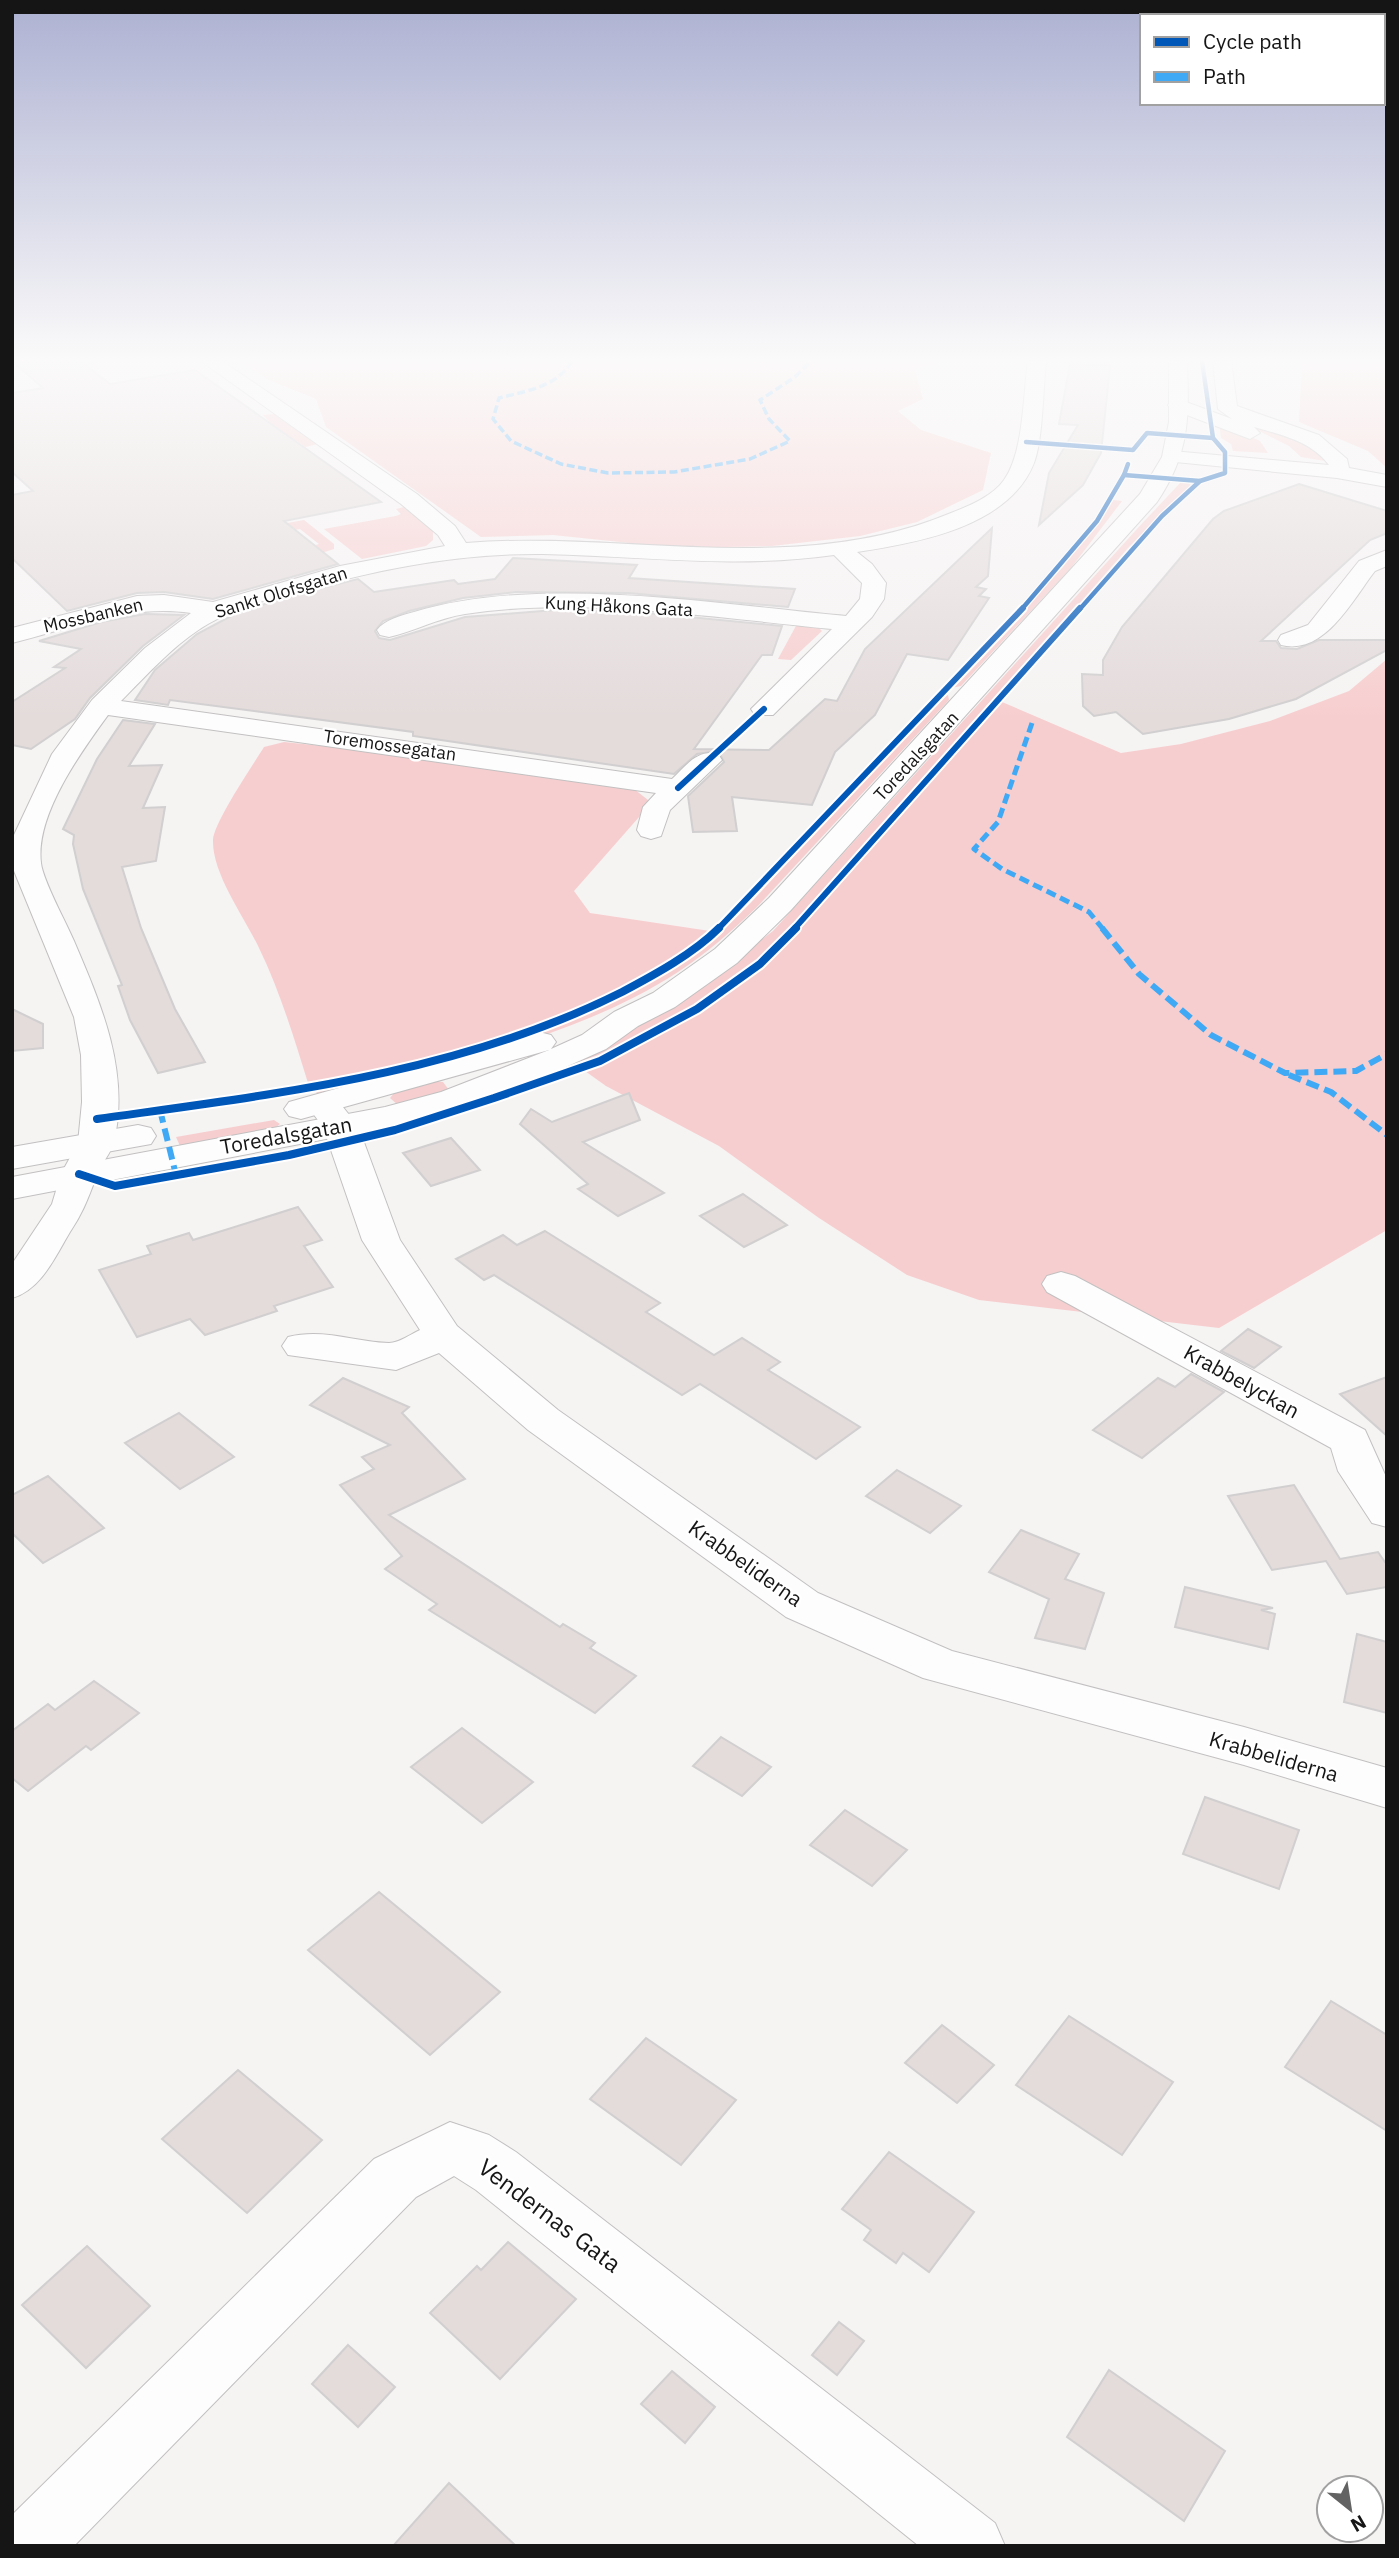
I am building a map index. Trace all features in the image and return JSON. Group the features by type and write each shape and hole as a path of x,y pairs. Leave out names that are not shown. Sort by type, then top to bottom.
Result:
{"street":[{"path":"382,480 447,531 459,551"},
{"name":"Sankt Olofsgatan","path":"12,1286 27,1271 70,1204 87,1159 99,1102 98,1055 90,1017 26,864 29,835 38,808 66,754 101,706 184,627 215,610 368,566 459,551 542,547 706,556 839,548 955,519 1003,493 1014,480"},
{"name":"Toredalsgatan","path":"12,1188 87,1159 331,1115 453,1099 529,1071 594,1042 626,1019 664,1000 710,968 774,911 1122,529 1149,497 1159,480"},
{"path":"764,709 790,681 853,624 872,599 874,583 864,569 839,548"},
{"path":"1290,640 1317,630 1367,566 1387,557"},
{"name":"Mossbanken","path":"12,636 138,603 164,601 215,610"},
{"name":"Kung Håkons Gata","path":"389,630 416,617 483,603 538,601 645,605 853,624"},
{"name":"Toremossegatan","path":"101,706 678,788"},
{"path":"651,830 657,807 708,760"},
{"name":"Krabbeliderna","path":"331,1115 382,1240 443,1335 542,1420 802,1605 940,1666 1244,1746 1387,1788"},
{"name":"Toredalsgatan","path":"12,1158 87,1159"},
{"name":"Krabbelyckan","path":"1061,1284 1350,1440 1359,1471 1387,1512"},
{"path":"302,1346 332,1346 396,1357 443,1335"},
{"name":"Vendernas Gata","path":"28,2546 395,2178 450,2148 469,2154 496,2171 972,2546"}],"shaded area":[{"path":"401,480 985,480 983,490 917,522 860,536 772,546 678,548 553,535 481,537"},
{"path":"1186,481 1191,485 1128,548 995,699 1121,753 1181,744 1270,721 1349,691 1387,659 1387,1230 1219,1328 979,1300 907,1275 819,1218 719,1146 606,1086 578,1066 545,1079 538,1078 709,979 773,931 1137,529 1181,482"},
{"path":"1113,500 1122,501 1071,568 961,686 951,688 1063,567"},
{"path":"408,506 433,531 433,540 426,546 362,559 324,529 396,516 401,514 396,509"},
{"path":"304,520 334,544 334,549 318,554 310,547 319,544 300,529 253,538 245,531"},
{"path":"797,624 818,627 822,631 791,660 778,659"},
{"path":"948,695 949,700 756,908 719,942 678,972 637,996 549,1033 457,1062 319,1099 315,1089 418,1067 524,1037 625,995 671,969 736,918 944,696"},
{"path":"284,742 398,754 634,789 648,800 647,808 574,891 590,913 710,931 634,982 557,1018 516,1033 433,1056 308,1083 274,981 223,881 214,853 213,840 227,807 264,747"},
{"path":"431,1081 443,1082 449,1090 398,1105 390,1098 395,1092"},
{"path":"274,1120 280,1124 275,1128 180,1146 176,1137"}],"building":[{"path":"21,480 351,480 381,502 284,521 338,564 213,599 164,592 137,593 67,611 12,558 12,495 33,491"},
{"path":"1048,480 1086,480 1083,485 1039,525"},
{"path":"1299,484 1387,511 1387,533 1370,540 1261,641 1276,641 1281,648 1297,649 1319,640 1387,640 1387,650 1296,699 1229,719 1143,734 1116,712 1094,716 1083,706 1082,674 1103,675 1103,660 1122,627 1213,519 1224,511"},
{"path":"992,528 988,576 976,587 986,589 979,596 989,598 948,660 907,654 875,715 835,752 812,805 732,797 737,831 693,832 688,796 724,762 718,751 697,754 674,774 413,736 413,732 170,700 168,705 135,700 155,670 197,634 233,615 282,598 358,579 374,592 454,580 458,584 495,579 513,558 637,565 629,578 795,589 788,607 628,593 516,592 463,598 409,611 383,621 375,631 379,638 390,640 465,617 555,610 648,613 782,626 772,655 762,655 694,749 769,750 825,699 837,701 865,649"},
{"path":"145,614 184,615 143,646 90,698 75,719 31,749 12,745 12,702 65,668 54,667 81,649 39,641 101,622"},
{"path":"123,720 155,724 129,766 162,765 143,808 165,807 156,861 122,867 141,928 175,1009 205,1062 158,1073 130,1020 118,986 122,985 83,889 73,844 74,835 63,829 97,759"},
{"path":"12,1009 43,1024 43,1048 12,1051"},
{"path":"629,1093 640,1120 583,1142 664,1193 618,1216 578,1189 588,1184 520,1124 531,1109 552,1122"},
{"path":"451,1138 480,1170 431,1186 403,1153"},
{"path":"743,1194 787,1225 744,1247 700,1216"},
{"path":"298,1207 322,1240 304,1246 333,1287 274,1306 277,1311 205,1335 190,1319 137,1337 99,1270 151,1254 147,1246 189,1233 193,1240"},
{"path":"545,1231 660,1303 646,1312 714,1355 742,1338 780,1362 768,1370 860,1427 816,1459 700,1384 682,1395 494,1275 484,1280 456,1259 503,1235 517,1245"},
{"path":"1248,1329 1281,1347 1254,1368 1221,1351"},
{"path":"1191,1374 1224,1392 1142,1458 1093,1430 1158,1378 1175,1387"},
{"path":"1387,1377 1387,1436 1340,1394"},
{"path":"343,1378 409,1407 402,1413 465,1479 389,1515 560,1627 563,1624 595,1643 590,1648 636,1676 595,1713 429,1610 437,1604 385,1569 402,1556 340,1485 374,1469 362,1457 390,1445 310,1405"},
{"path":"179,1413 234,1457 180,1489 125,1443"},
{"path":"897,1470 961,1506 930,1533 866,1496"},
{"path":"48,1476 104,1528 43,1563 12,1533 12,1495"},
{"path":"1294,1485 1340,1559 1378,1552 1387,1565 1387,1587 1347,1594 1326,1561 1272,1570 1228,1496"},
{"path":"1021,1530 1079,1554 1065,1579 1104,1593 1085,1649 1035,1638 1049,1599 989,1572"},
{"path":"1185,1587 1273,1608 1261,1610 1275,1614 1268,1649 1175,1627"},
{"path":"1357,1634 1387,1642 1387,1713 1344,1702"},
{"path":"94,1681 139,1713 91,1750 86,1746 28,1791 12,1778 12,1731 48,1704 55,1710"},
{"path":"462,1728 533,1782 482,1823 411,1767"},
{"path":"721,1737 771,1767 742,1796 693,1766"},
{"path":"1205,1797 1299,1830 1279,1889 1183,1854"},
{"path":"845,1810 907,1850 872,1886 810,1845"},
{"path":"379,1892 500,1992 430,2055 308,1950"},
{"path":"1331,2001 1387,2035 1387,2131 1285,2067"},
{"path":"1069,2016 1173,2082 1122,2155 1016,2085"},
{"path":"942,2025 994,2065 957,2103 905,2063"},
{"path":"646,2038 736,2100 681,2165 590,2099"},
{"path":"238,2070 322,2140 247,2213 162,2139"},
{"path":"889,2152 974,2212 929,2272 903,2253 896,2263 864,2240 871,2230 842,2209"},
{"path":"508,2242 576,2299 500,2379 430,2313 477,2266 481,2270"},
{"path":"87,2246 150,2306 86,2368 22,2305"},
{"path":"839,2322 864,2341 837,2375 812,2355"},
{"path":"348,2345 395,2387 358,2427 312,2384"},
{"path":"1109,2370 1225,2451 1184,2521 1067,2437"},
{"path":"672,2371 715,2407 685,2443 641,2404"},
{"path":"449,2483 516,2546 393,2546"}],"marked path":[{"path":"1032,723 998,822 974,849 1002,869 1089,912 1139,974 1211,1035 1285,1073 1356,1071 1387,1054"},
{"path":"1289,1075 1331,1092 1387,1135"},
{"path":"160,1110 176,1175"}],"cycle path":[{"path":"97,1119 257,1096 421,1065 501,1042 578,1014 650,977 716,931 1047,582 1097,521 1121,480"},
{"path":"1192,480 1200,481"},
{"path":"79,1174 115,1186 289,1155 395,1130 600,1061 697,1009 760,964 784,941 1162,516 1202,480"},
{"path":"678,788 764,709"}]}
